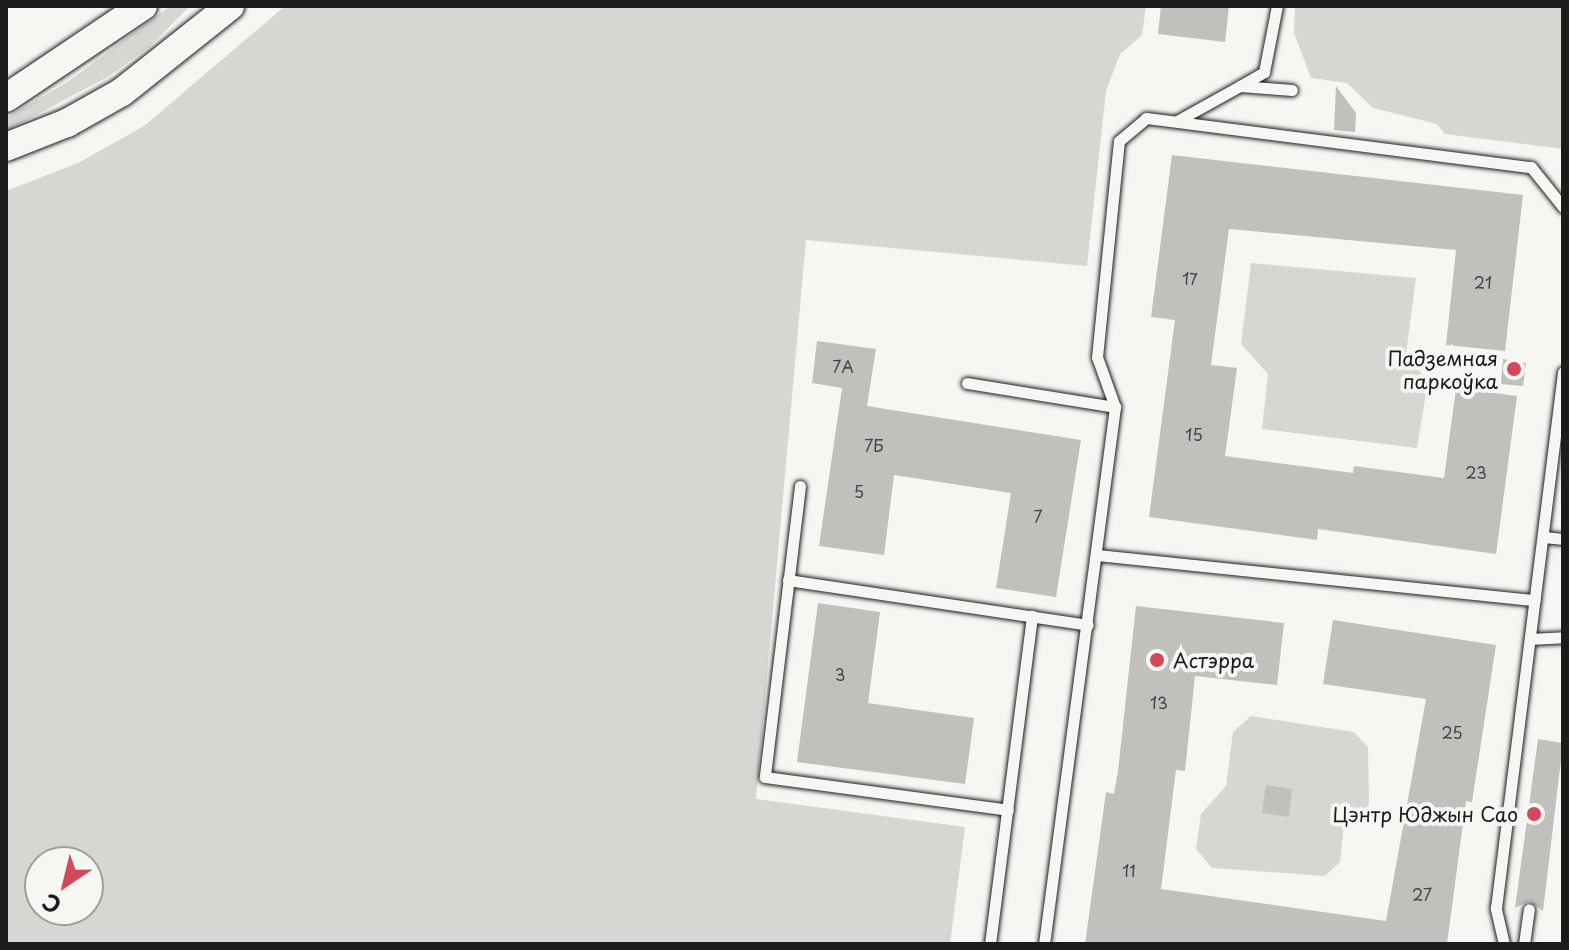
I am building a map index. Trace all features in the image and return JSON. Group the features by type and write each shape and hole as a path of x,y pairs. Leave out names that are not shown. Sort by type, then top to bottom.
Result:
{"street":[{"path":"6,98 143,6"},
{"path":"6,147 67,123 122,92 230,6"}],"lane":[{"path":"1177,122 1264,72 1277,6"},
{"path":"1240,86 1292,90"},
{"path":"1044,944 1115,407 1097,357 1119,141 1146,118 1531,167 1563,207"},
{"path":"1504,944 1496,908 1563,372"},
{"path":"967,383 1115,407"},
{"path":"800,486 765,777 1008,810"},
{"path":"1544,537 1563,539"},
{"path":"1097,555 1535,600"},
{"path":"788,580 1088,625"},
{"path":"990,944 1032,616"},
{"path":"1530,639 1563,637"},
{"path":"1524,944 1529,909"}],"shaded area":[{"path":"170,6 190,6 149,47 109,76 6,131 6,118 69,81"},
{"path":"285,6 1146,6 1142,35 1120,54 1106,91 1087,266 806,240 756,799 965,827 950,944 6,944 6,191 78,163 144,126"},
{"path":"1295,6 1563,6 1563,149 1445,134 1437,124 1373,108 1347,83 1311,78 1294,33"},
{"path":"1251,263 1416,278 1406,354 1428,381 1417,448 1262,429 1268,374 1241,344"},
{"path":"1251,716 1354,732 1368,747 1369,805 1344,823 1340,862 1325,876 1212,868 1196,849 1201,814 1226,786 1233,732"}],"building":[{"path":"1161,6 1229,6 1225,42 1158,34"},
{"path":"1336,86 1356,113 1355,132 1334,130"},
{"path":"1172,155 1523,195 1505,351 1446,345 1456,250 1229,229 1211,365 1237,368 1225,456 1353,473 1354,466 1444,478 1456,388 1517,396 1496,554 1318,529 1317,540 1149,517 1175,320 1151,317"},
{"path":"817,341 876,349 867,406 1081,440 1056,597 996,588 1011,493 894,475 884,555 819,546 842,388 812,383"},
{"name":"Падземная паркоўка","path":"1503,359 1526,363 1523,386 1501,384"},
{"path":"818,603 880,612 868,703 974,718 965,784 797,762"},
{"path":"1136,606 1284,623 1277,685 1195,676 1185,771 1176,770 1161,889 1386,921 1426,699 1323,684 1333,620 1496,645 1472,802 1466,801 1447,944 1085,944 1106,792 1114,794 1118,771"},
{"path":"1538,739 1563,743 1543,911 1529,901 1515,908"},
{"path":"1266,785 1292,789 1289,817 1262,813"}],"place":[{"name":"Падземная паркоўка","path":"1514,369"},
{"name":"Астэрра","path":"1157,660"},
{"name":"Цэнтр Юджын Сао","path":"1534,814"}]}
